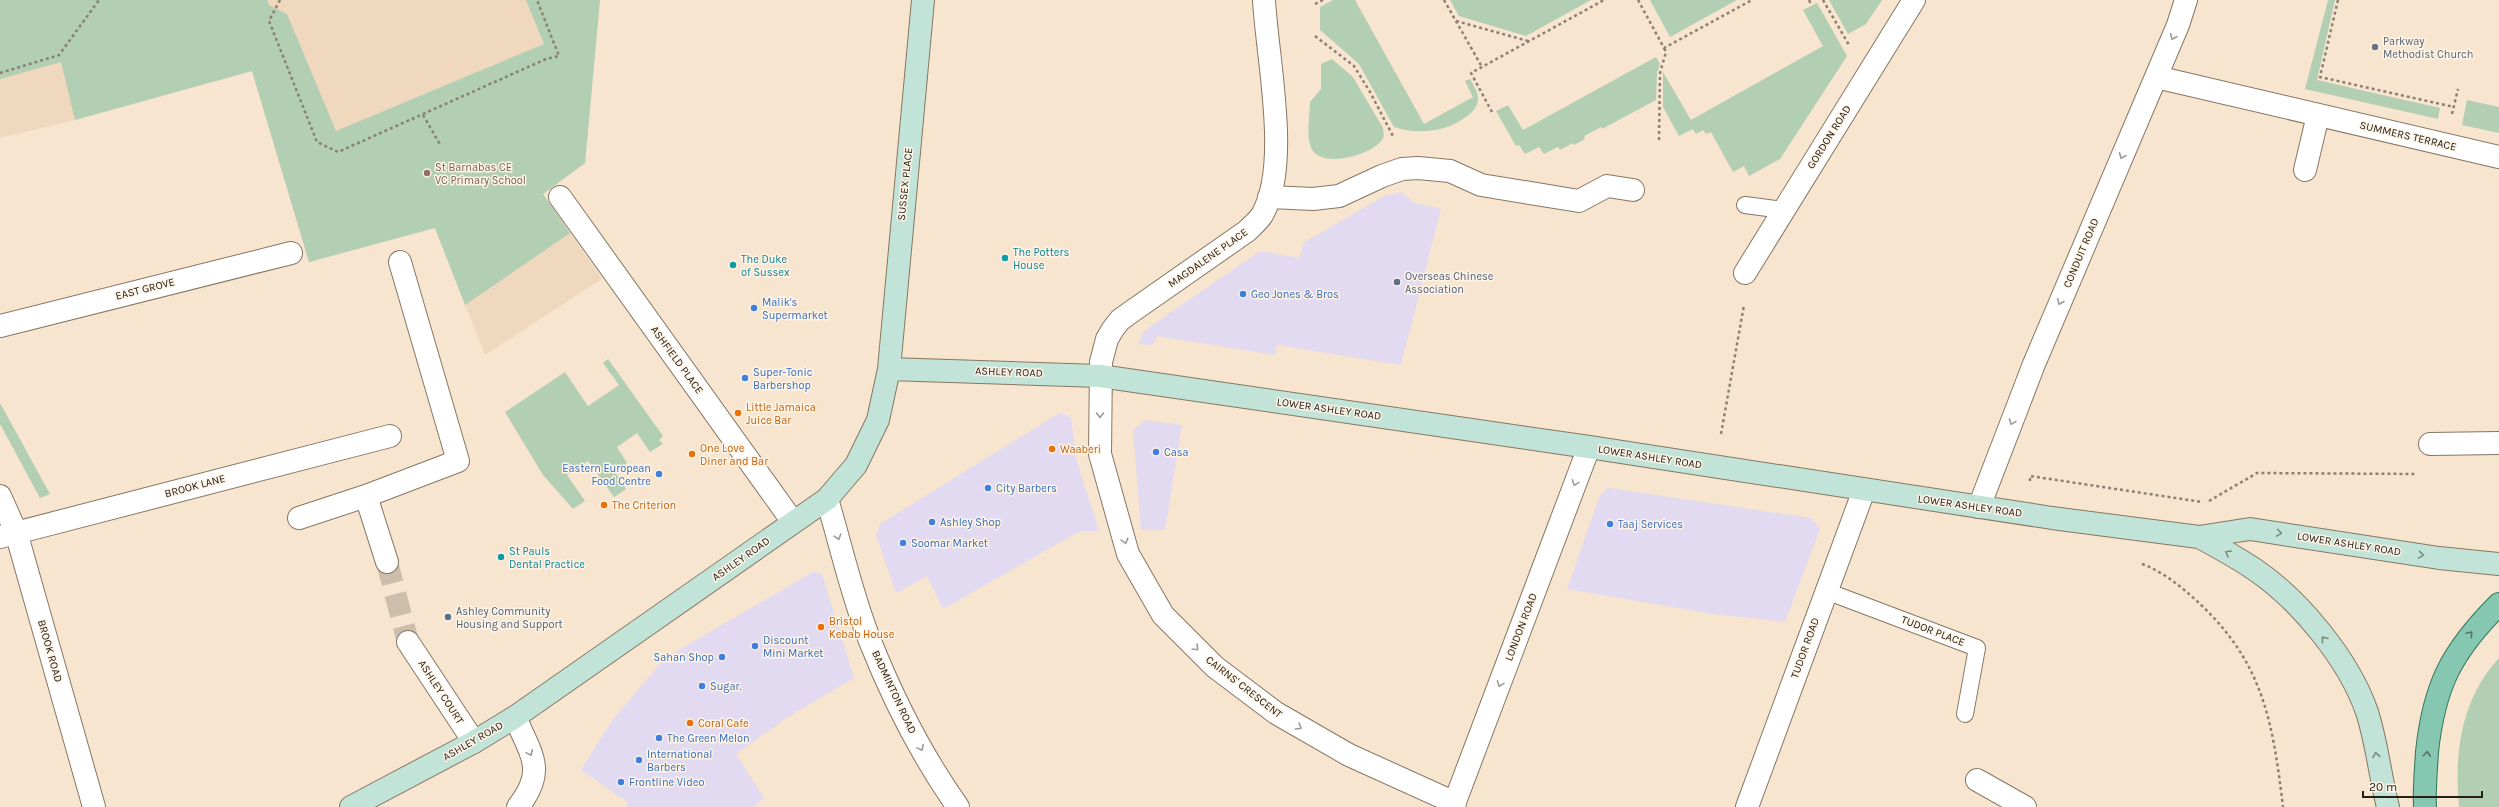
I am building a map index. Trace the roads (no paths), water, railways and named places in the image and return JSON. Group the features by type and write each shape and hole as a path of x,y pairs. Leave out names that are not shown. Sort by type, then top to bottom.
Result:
{"main road":[{"name":"SUSSEX PLACE","path":"889,369 923,0"},
{"name":"ASHLEY ROAD","path":"351,807 474,742 515,717 827,499 856,465 878,420 889,369 1100,376"},
{"name":"LOWER ASHLEY ROAD","path":"1100,376 1589,447 2024,514 2199,537 2250,529 2439,558 2499,564"},
{"name":"LOWER ASHLEY ROAD","path":"2199,537 2254,570 2275,586 2310,621 2335,652 2352,679 2367,712 2388,807"},
{"path":"2425,807 2429,737 2437,693 2444,676 2466,639 2499,604"}],"street":[{"name":"MAGDALENE PLACE","path":"1100,376 1101,362 1108,339 1120,320 1248,231 1262,215 1269,198 1278,152 1264,0"},
{"name":"GORDON ROAD","path":"1745,273 1914,0"},
{"name":"CONDUIT ROAD","path":"1979,507 2034,364 2156,77 2186,0"},
{"name":"SUMMERS TERRACE","path":"2156,77 2499,157"},
{"path":"2305,170 2318,115"},
{"path":"1269,198 1313,200 1339,196 1382,176 1402,169 1418,168 1450,171 1481,185 1579,202 1607,186 1633,190"},
{"name":"ASHFIELD PLACE","path":"560,197 793,522"},
{"name":"EAST GROVE","path":"0,326 291,252"},
{"path":"299,518 366,496 458,461 400,262"},
{"name":"CAIRNS' CRESCENT","path":"1100,376 1100,454 1128,554 1163,615 1215,667 1276,714 1349,755 1454,805"},
{"name":"BROOK LANE","path":"8,534 390,436"},
{"path":"2430,444 2499,443"},
{"name":"LONDON ROAD","path":"1454,805 1589,447"},
{"name":"TUDOR ROAD","path":"1747,807 1864,490"},
{"name":"BROOK ROAD","path":"0,496 8,534 94,807"},
{"path":"366,496 387,562"},
{"name":"BADMINTON ROAD","path":"827,499 870,640 900,709 936,776 958,807"},
{"name":"ASHLEY COURT","path":"408,642 474,742"},
{"path":"515,717 535,762 532,786 518,807"},
{"path":"1977,780 2025,807"}],"lane":[{"path":"1745,205 1783,210"},
{"name":"TUDOR PLACE","path":"1826,591 1977,648 1965,714"}],"tunnel":[{"path":"387,562 408,642"}],"place":[{"name":"Parkway Methodist Church","path":"2375,47"},
{"name":"St Barnabas CE VC Primary School","path":"427,173"},
{"name":"The Potters House","path":"1005,258"},
{"name":"The Duke of Sussex","path":"733,265"},
{"name":"Overseas Chinese Association","path":"1397,282"},
{"name":"Geo Jones & Bros","path":"1243,294"},
{"name":"Malik's Supermarket","path":"754,308"},
{"name":"Super-Tonic Barbershop","path":"745,378"},
{"name":"Little Jamaica Juice Bar","path":"738,413"},
{"name":"Waaberi","path":"1052,449"},
{"name":"Casa","path":"1156,452"},
{"name":"One Love Diner and Bar","path":"692,454"},
{"name":"Eastern European Food Centre","path":"659,474"},
{"name":"City Barbers","path":"988,488"},
{"name":"The Criterion","path":"604,505"},
{"name":"Ashley Shop","path":"932,522"},
{"name":"Taaj Services","path":"1610,524"},
{"name":"Soomar Market","path":"903,543"},
{"name":"St Pauls Dental Practice","path":"501,557"},
{"name":"Ashley Community Housing and Support","path":"448,617"},
{"name":"Bristol Kebab House","path":"821,627"},
{"name":"Discount Mini Market","path":"755,646"},
{"name":"Sahan Shop","path":"722,657"},
{"name":"Sugar.","path":"702,686"},
{"name":"Coral Cafe","path":"690,723"},
{"name":"The Green Melon","path":"659,738"},
{"name":"International Barbers","path":"639,760"},
{"name":"Frontline Video","path":"621,782"}]}
